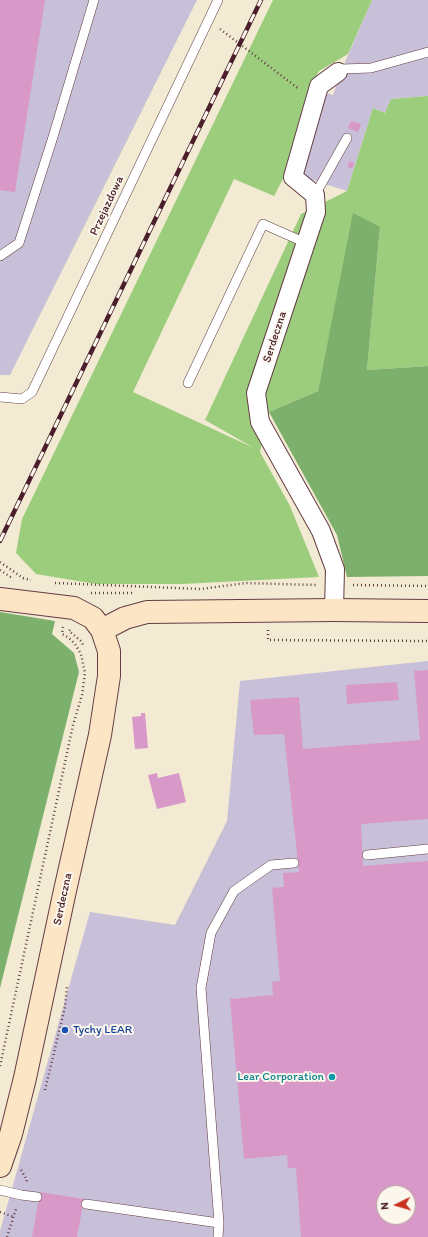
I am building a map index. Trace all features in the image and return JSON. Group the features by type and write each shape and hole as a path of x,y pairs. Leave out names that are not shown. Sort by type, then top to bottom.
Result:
{"street":[{"path":"315,195 293,177 319,86 338,72"},
{"name":"Serdeczna","path":"315,195 316,212 256,393 260,422 321,531 335,569 334,610"},
{"name":"Serdeczna","path":"0,599 74,608 93,618 102,630 109,651 109,676 100,736 11,1134 0,1166"},
{"path":"102,630 125,618 147,612 334,610 428,612"}],"lane":[{"path":"0,256 19,243 53,137 94,0"},
{"name":"Przejazdowa","path":"0,397 22,398 32,392 218,0"},
{"path":"338,72 342,69 371,68 428,52"},
{"path":"315,195 347,138"},
{"path":"188,383 263,224 306,243"},
{"path":"366,855 428,849"},
{"path":"218,1237 219,1223 201,988 211,933 234,891 271,865 294,863"},
{"path":"0,1190 37,1197"},
{"path":"86,1204 219,1223"}],"path":[{"path":"208,21 314,102"},
{"path":"0,562 24,578 37,581"},
{"path":"50,582 201,589 246,583 428,586"},
{"path":"0,1066 73,725 82,695 85,673 81,654 75,644 62,634 66,607"},
{"path":"0,1212 14,1217"}],"shaded area":[{"path":"0,0 197,0 10,375 0,375"},
{"path":"372,0 428,0 428,96 391,99 386,113 373,108 347,191 300,176 326,93 333,95 342,69"},
{"path":"428,661 428,1237 0,1237 0,1231 90,912 175,925 227,821 240,681"}],"green space":[{"path":"273,0 372,0 348,54 319,71 307,93 284,177 274,196 234,179 133,392 254,448 205,420 301,214 347,191 373,108 385,113 391,99 428,96 428,366 367,370 380,228 354,214 318,391 269,412 260,452 290,506 319,577 182,584 96,584 36,574 16,553 22,519"},
{"path":"353,213 380,227 367,370 428,366 428,576 347,577 337,535 269,412 318,391"},
{"path":"0,612 55,621 52,634 74,653 79,672 0,988"}],"building":[{"path":"0,0 45,0 15,192 0,190"},
{"path":"351,121 361,124 358,132 348,128"},
{"path":"349,161 354,163 352,169 348,167"},
{"name":"Lear Corporation","path":"428,670 428,819 361,824 363,866 428,861 428,1237 301,1237 296,1168 288,1168 287,1155 244,1159 230,999 273,995 272,982 280,981 272,888 284,887 283,873 299,872 284,734 254,735 250,700 299,697 303,749 420,740 414,671"},
{"path":"397,682 399,700 347,704 346,685"},
{"path":"141,713 145,713 148,748 135,749 132,717 141,716"},
{"path":"157,773 158,778 179,773 186,802 157,809 148,775"},
{"path":"40,1192 84,1199 77,1237 32,1237"}],"railway":[{"path":"0,541 261,0"}],"place":[{"name":"Tychy LEAR","path":"65,1030"},
{"name":"Lear Corporation","path":"332,1077"}]}
